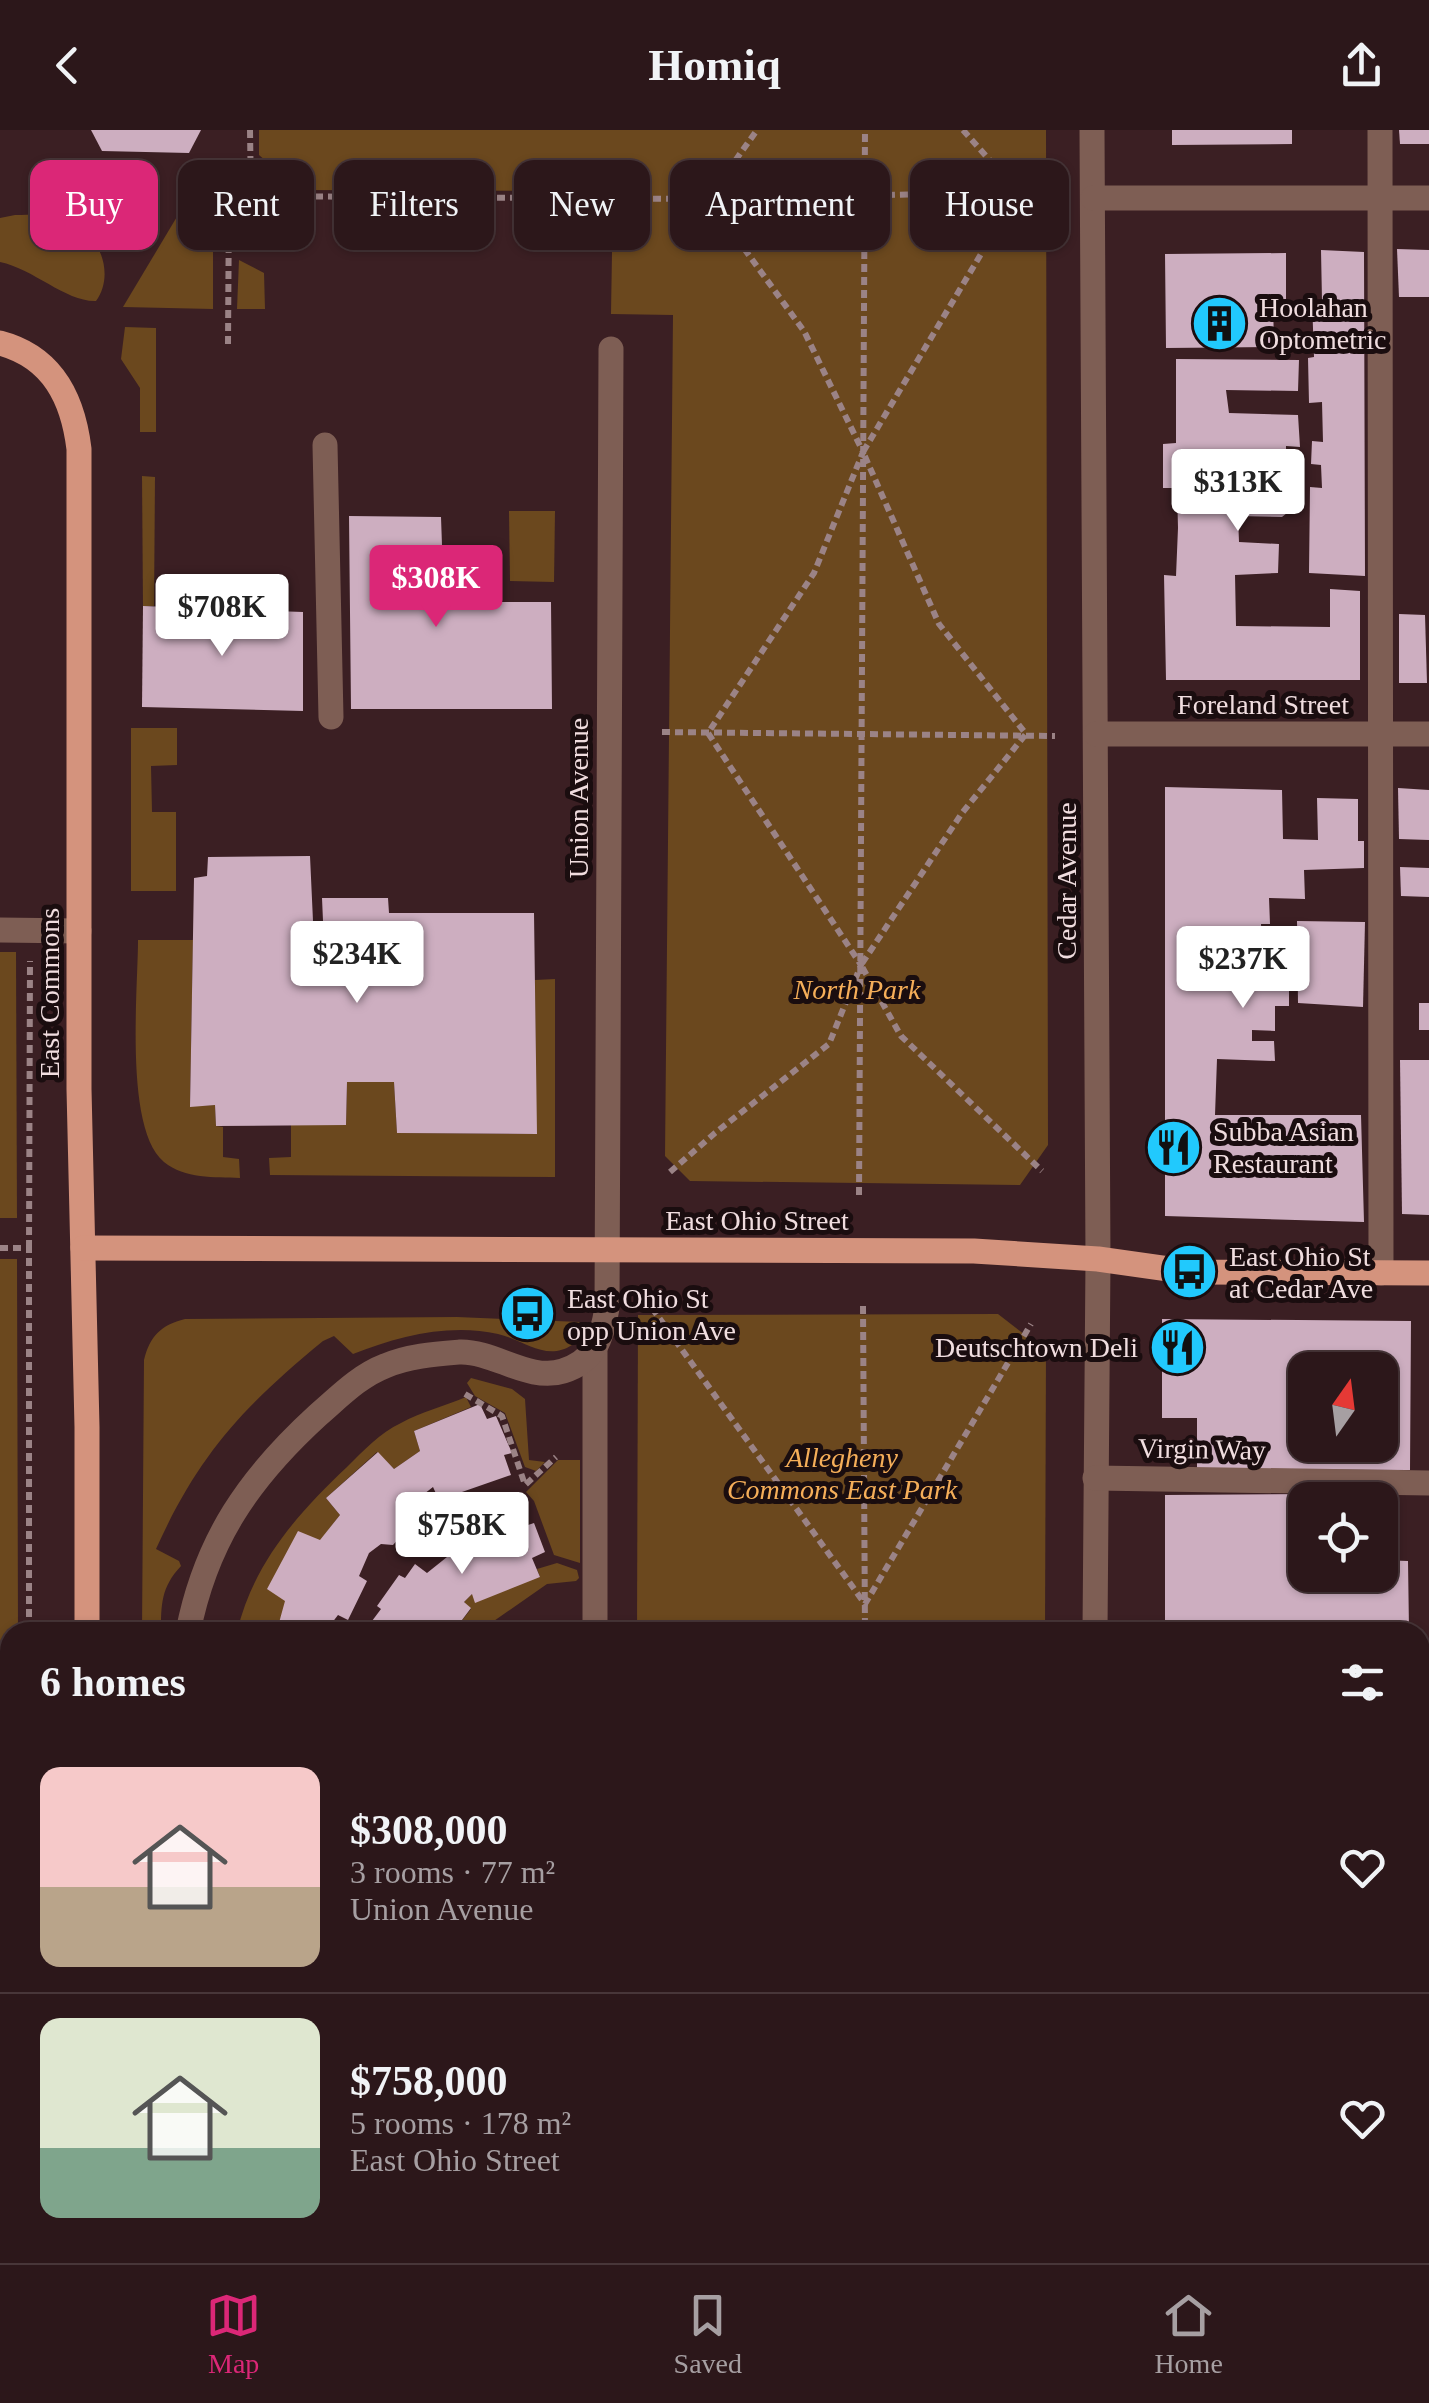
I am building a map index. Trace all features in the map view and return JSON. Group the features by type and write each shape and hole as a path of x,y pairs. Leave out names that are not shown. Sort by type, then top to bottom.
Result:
{"main road":[{"name":"East Commons","path":"0,344 43,363 62,390 76,424 80,449 79,931 87,1622"},
{"name":"East Ohio Street","path":"83,1248 974,1251 1098,1260 1190,1272 1429,1273"}],"street":[{"name":"Cedar Avenue","path":"1092,130 1098,1260 1095,1622"},
{"path":"1380,130 1381,1273"},
{"path":"1092,198 1429,198"},
{"name":"Union Avenue","path":"595,1622 595,1352 607,1308 610,348"},
{"path":"325,445 331,718"},
{"name":"Foreland Street","path":"1096,734 1429,734"},
{"path":"0,930 79,931"},
{"path":"190,1622 203,1572 233,1512 264,1470 353,1384 385,1366 439,1354 466,1352 532,1371 558,1373 578,1366 595,1352"},
{"name":"Virgin Way","path":"1094,1478 1429,1483"}],"path":[{"path":"250,130 250,160"},
{"path":"736,160 757,130"},
{"path":"864,130 864,160"},
{"path":"963,130 990,160"},
{"path":"314,196 670,199"},
{"path":"228,344 229,250"},
{"path":"745,250 804,331 863,452 938,624 1026,734"},
{"path":"860,1194 864,250"},
{"path":"708,734 814,573 863,452 983,250"},
{"path":"662,732 1055,736"},
{"path":"708,734 861,964 900,1036 1042,1171"},
{"path":"670,1172 829,1044 861,964 962,813 1026,734"},
{"path":"20,949 29,957 32,970 29,1622"},
{"path":"0,1248 29,1248"},
{"path":"863,1306 865,1622"},
{"path":"652,1308 865,1604"},
{"path":"865,1604 1031,1324"},
{"path":"465,1394 502,1416 525,1485 556,1457"}],"green space":[{"name":"North Park","path":"259,130 1046,130 1046,160 910,160 910,250 1046,250 1048,1145 1020,1185 690,1181 665,1156 673,315 611,314 612,250 650,250 650,160 514,160 514,191 494,191 494,160 334,160 334,190 314,190 314,160 265,160 259,155"},
{"path":"30,215 30,250 99,250 104,277 96,301 73,296 0,262 0,218"},
{"path":"178,215 178,250 213,250 213,309 123,307"},
{"path":"239,260 264,273 265,309 237,309"},
{"path":"125,327 156,328 156,432 140,432 140,388 121,359"},
{"path":"142,476 155,477 154,606 143,606"},
{"path":"509,511 555,511 554,582 510,581"},
{"path":"131,728 177,728 177,765 151,766 152,812 176,812 176,891 131,891"},
{"path":"138,940 193,940 190,1106 215,1105 216,1126 223,1127 223,1157 239,1159 240,1178 181,1172 164,1162 151,1145 138,1091"},
{"path":"0,952 16,952 17,1218 0,1218"},
{"path":"555,979 555,1177 270,1175 269,1158 291,1157 291,1125 346,1125 347,1082 394,1082 397,1133 536,1134 535,980"},
{"path":"0,1259 17,1259 18,1622 0,1622"},
{"name":"Allegheny Commons East Park","path":"998,1314 1046,1351 1045,1622 637,1622 638,1315"},
{"path":"457,1317 580,1322 572,1345 553,1351 498,1334 461,1330 406,1337 353,1354 334,1336 323,1341 246,1411 189,1486 156,1549 179,1561 181,1566 169,1581 161,1622 142,1622 144,1360 158,1333 185,1319"},
{"path":"471,1378 512,1389 525,1399 529,1460 545,1462 536,1471 525,1467 505,1413 475,1396 467,1383"},
{"path":"466,1397 471,1407 414,1431 420,1451 394,1469 377,1452 326,1498 340,1515 302,1570 280,1622 240,1622 254,1584 294,1522 372,1443 417,1416"},
{"path":"558,1460 580,1460 580,1563 554,1555 534,1501 526,1492"},
{"path":"557,1563 577,1570 579,1578 547,1584 492,1622 461,1622 471,1609 464,1602 472,1594 540,1577 537,1569"}],"building":[{"path":"91,130 201,130 189,153 102,151"},
{"path":"1172,130 1292,130 1292,144 1172,145"},
{"path":"1399,130 1429,130 1429,144 1400,144"},
{"path":"1397,249 1429,250 1429,297 1399,297"},
{"path":"1321,250 1364,252 1365,576 1309,573 1310,487 1322,488 1321,465 1311,464 1312,441 1323,442 1322,402 1309,403 1308,358 1314,357 1312,300 1322,301"},
{"path":"1286,253 1286,299 1273,299 1274,347 1166,348 1165,254"},
{"path":"1176,359 1299,360 1298,391 1226,390 1229,413 1298,415 1300,447 1286,446 1287,513 1282,517 1238,516 1239,542 1279,544 1278,573 1235,575 1236,626 1330,627 1330,589 1360,591 1360,680 1166,680 1164,575 1176,576 1178,528 1177,488 1163,488 1163,444 1176,443"},
{"path":"349,516 441,517 444,602 551,602 552,709 351,709"},
{"path":"143,606 303,612 303,711 142,707"},
{"path":"1399,614 1425,615 1427,683 1399,683"},
{"path":"1165,787 1282,790 1283,839 1318,840 1317,798 1358,799 1358,841 1364,841 1364,868 1304,870 1305,899 1269,898 1270,924 1261,924 1262,944 1250,945 1249,969 1225,969 1224,975 1289,976 1289,1006 1275,1006 1275,1031 1252,1030 1252,1041 1274,1041 1275,1061 1217,1059 1215,1115 1361,1115 1364,1222 1165,1216"},
{"path":"1398,788 1429,790 1429,840 1399,839"},
{"path":"310,856 313,921 323,921 322,898 388,898 389,913 534,913 537,1134 397,1133 394,1082 347,1082 346,1125 216,1126 215,1105 190,1107 194,878 207,876 208,857"},
{"path":"1400,867 1429,868 1429,897 1401,896"},
{"path":"1297,921 1365,922 1363,1007 1298,1003"},
{"path":"1419,1003 1429,1003 1429,1030 1419,1030"},
{"path":"1400,1060 1429,1060 1429,1215 1402,1214"},
{"path":"1162,1319 1411,1321 1410,1470 1197,1469 1197,1418 1162,1418"},
{"path":"480,1404 487,1419 496,1416 512,1453 504,1455 511,1475 439,1500 433,1487 424,1494 429,1504 393,1545 381,1544 369,1553 359,1576 367,1581 348,1620 338,1615 333,1622 279,1622 285,1601 267,1589 298,1531 320,1540 340,1515 326,1498 378,1452 394,1469 420,1451 414,1431"},
{"path":"1288,1494 1288,1592 1398,1592 1398,1561 1408,1561 1409,1622 1165,1622 1165,1495"},
{"path":"501,1512 505,1519 518,1513 525,1526 534,1523 545,1552 532,1558 540,1577 475,1603 472,1594 464,1602 471,1608 460,1622 371,1622 381,1609 377,1606 399,1575 405,1578 415,1564 427,1573 452,1553 448,1539 465,1532 462,1528"}],"place":[{"name":"Hoolahan Optometric","path":"1220,323"},
{"name":"Subba Asian Restaurant","path":"1174,1147"},
{"name":"East Ohio St at Cedar Ave","path":"1190,1272"},
{"name":"East Ohio St opp Union Ave","path":"528,1314"},
{"name":"Deutschtown Deli","path":"1177,1347"}]}
